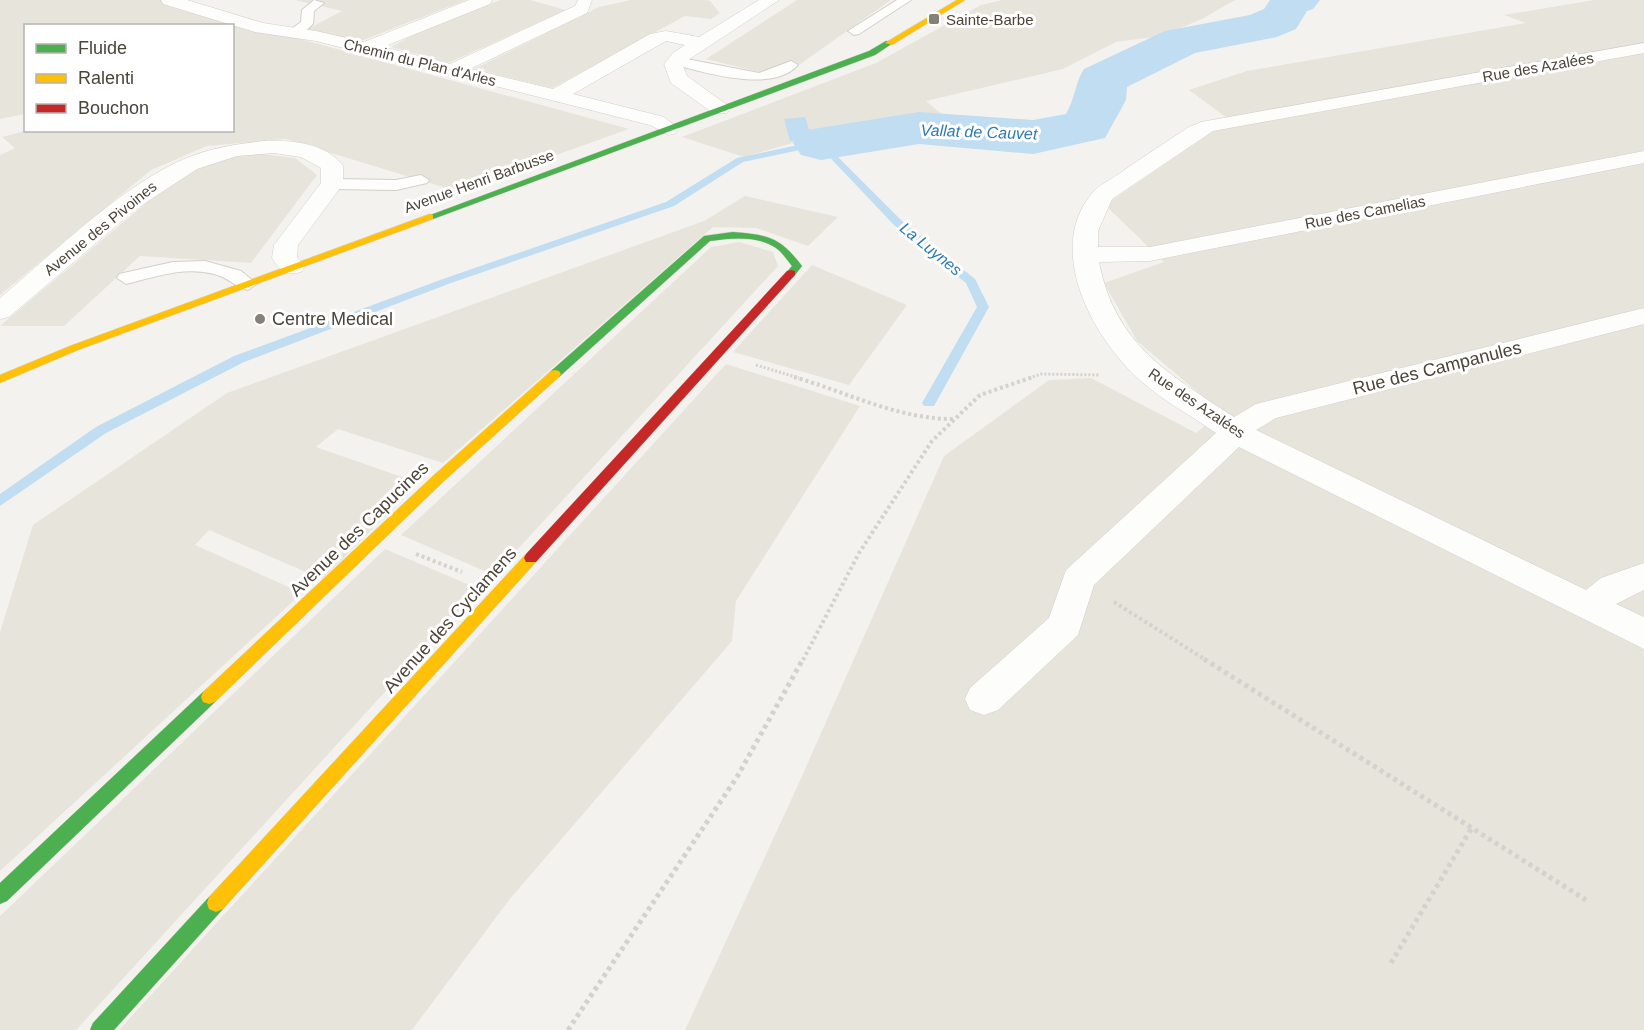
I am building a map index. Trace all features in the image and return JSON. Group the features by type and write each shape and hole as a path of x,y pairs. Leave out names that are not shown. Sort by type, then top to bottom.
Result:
{"street":[{"name":"Chemin du Plan d'Arles","path":"169,0 261,28 366,48 657,121 669,129"},
{"path":"366,48 484,0"},
{"path":"556,1 606,0"},
{"path":"720,109 678,79 673,64 701,43 771,0"},
{"name":"Avenue Henri Barbusse","path":"0,379 75,348 872,53 962,0"},
{"path":"452,70 582,9 585,2"},
{"path":"731,5 751,12"},
{"path":"556,96 656,38 666,36 701,43"},
{"name":"Rue des Azalées","path":"1644,48 1242,118 1208,126 1196,131 1103,195 1093,211 1086,231 1085,255 1090,283 1100,310 1120,341 1151,375 1237,433 1644,634"},
{"name":"Avenue des Pivoines","path":"0,311 129,202 159,180 193,163 226,152 257,148 281,147 305,150 319,155 332,166 332,184"},
{"name":"Rue des Camelias","path":"1085,255 1150,254 1644,157"},
{"path":"292,267 284,258 286,245 332,184"},
{"name":"Avenue des Capucines","path":"0,896 492,428 707,238 734,234 766,239"},
{"name":"Avenue des Cyclamens","path":"100,1030 797,266 789,250 766,239"},
{"name":"Rue des Campanules","path":"1078,579 1246,423 1266,411 1644,316"},
{"path":"1594,609 1598,598 1607,590 1644,576"},
{"path":"984,699 1065,625 1078,579"}],"lane":[{"path":"854,31 905,0"},
{"path":"295,33 308,25 310,21 308,10 318,3"},
{"path":"676,61 759,77 774,74 791,65"},
{"path":"332,184 396,185 421,180"},
{"path":"126,278 150,271 188,266 231,273 248,284"}],"path":[{"path":"718,354 865,399 908,416 937,420 956,419"},
{"path":"568,1030 756,747 859,553 932,441 980,395 1041,374 1151,375"},
{"path":"376,538 503,588"},
{"path":"1078,579 1586,900"},
{"path":"1391,963 1472,829"}],"shaded area":[{"path":"0,0 158,0 629,129 456,191 285,139 207,146 151,170 0,295 0,155 15,148 2,137 24,131 234,132 234,24 24,24 24,114 0,119"},
{"path":"295,0 466,0 361,41 306,30 342,11"},
{"path":"501,0 530,0 566,10 448,63 391,47 437,22"},
{"path":"631,0 706,0 710,1 720,13 711,19 685,16 552,88 474,69 599,7"},
{"path":"797,0 891,0 796,67 785,66 771,75 706,59"},
{"path":"1002,0 1235,0 1202,19 1161,36 1116,42 1063,69 926,101 955,125 903,121 845,128 744,157 682,137 876,63 981,5"},
{"path":"1594,0 1644,0 1644,1030 685,1030 798,785 944,456 1049,380 1091,378 1196,433 1221,412 1137,341 1104,283 1164,262 1105,205 1230,120 1189,90 1247,71 1526,23 1504,15"},
{"path":"253,153 295,158 317,175 251,263 140,256 64,326 0,326 177,177 209,161"},
{"path":"745,196 838,217 808,246 756,228 713,227 443,463 338,429 316,447 419,483 322,579 209,530 195,545 302,593 0,871 0,632 33,525 227,393 704,221"},
{"path":"739,242 773,252 778,266 494,575 401,535 711,247"},
{"path":"812,265 907,305 849,385 733,352"},
{"path":"726,364 860,406 736,601 732,641 509,900 412,1030 119,1030"},
{"path":"385,549 479,589 76,1030 0,1030 0,916"}],"water":[{"path":"805,117 812,139 790,141 784,119"}],"waterway":[{"name":"Vallat de Cauvet","path":"821,143 919,128 1033,137 1086,126 1100,100 1102,80 1182,41 1261,27 1280,19 1291,2 1298,0"},
{"name":"La Luynes","path":"0,501 101,430 239,359 447,281 670,204 740,160 821,143 898,223 971,281 983,307 929,403"}],"traffic: fast":[{"path":"430,217 872,53 889,43"},
{"path":"555,374 707,238 733,235 758,237 780,246 797,266 791,273"},
{"path":"0,895 209,697"},
{"path":"100,1030 216,903"}],"traffic: slow":[{"path":"889,43 962,0"},
{"path":"0,379 74,348 430,217"},
{"path":"209,697 439,478 555,374"},
{"path":"216,903 531,558"}],"traffic: jam":[{"path":"531,558 791,273"}],"place":[{"name":"Sainte-Barbe","path":"934,19"},
{"name":"Centre Medical","path":"260,319"}]}
